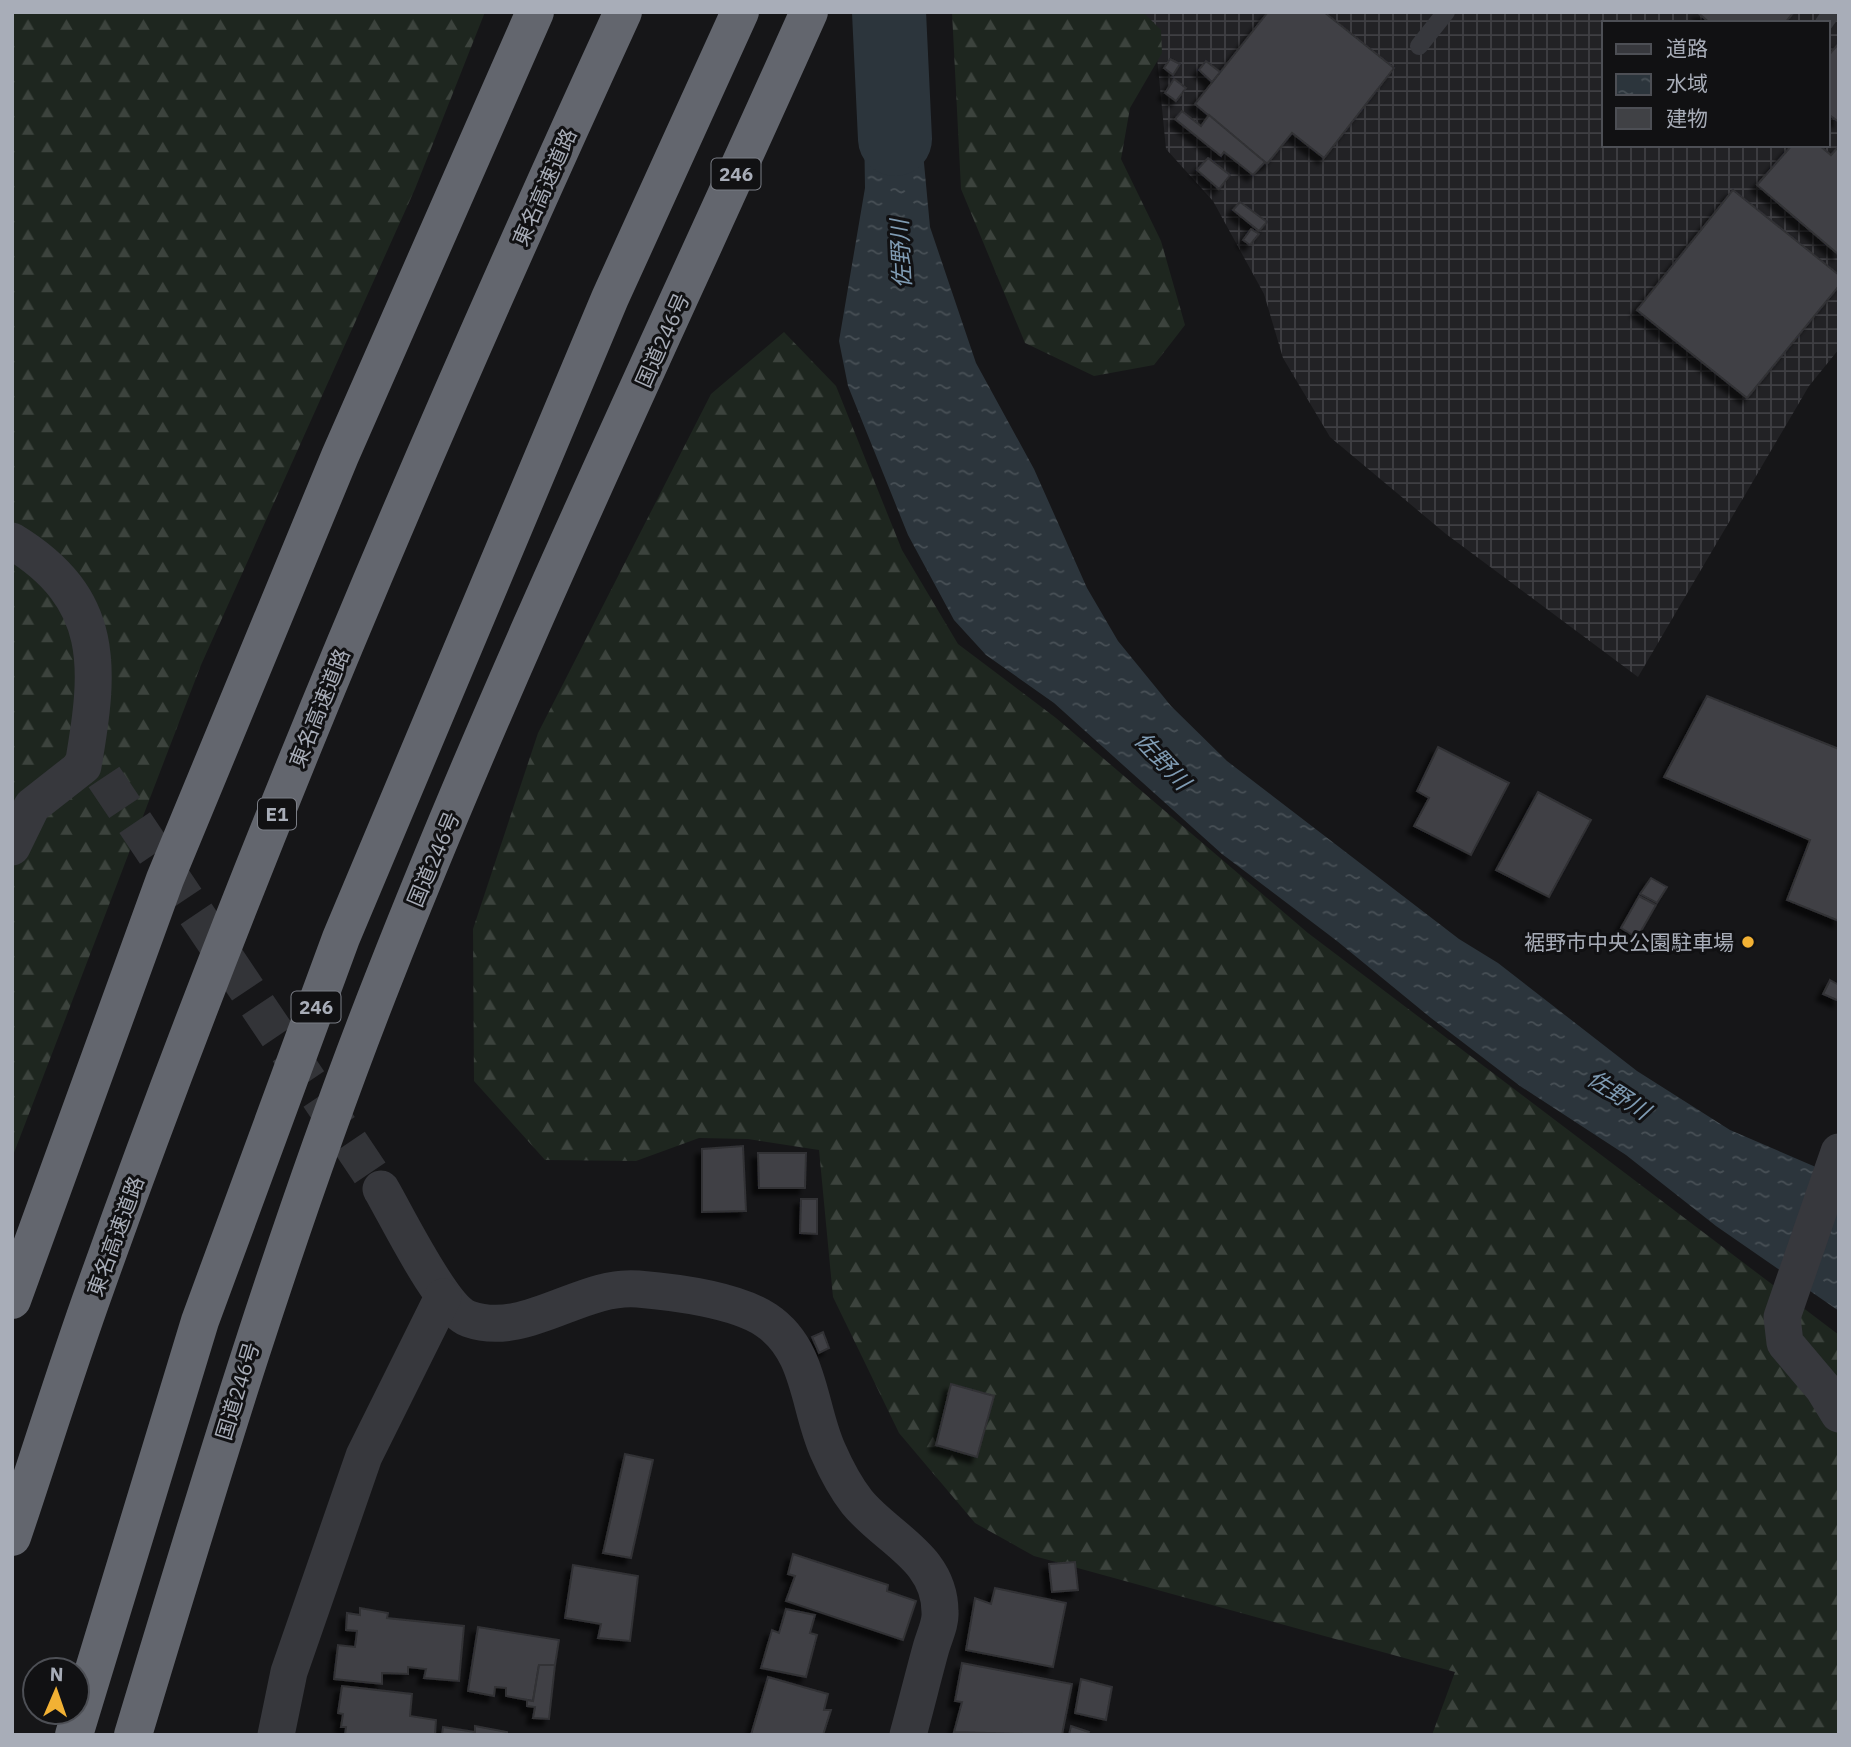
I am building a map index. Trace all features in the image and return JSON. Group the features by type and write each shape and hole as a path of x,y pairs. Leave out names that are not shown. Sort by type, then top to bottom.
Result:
{"highway":[{"name":"東名高速道路","path":"12,1537 96,1287 230,930 338,661 623,12"},
{"name":"246","path":"74,1735 200,1321 341,938 610,298 740,12"},
{"name":"国道246号","path":"133,1735 252,1340 384,977 522,644 809,12"},
{"path":"12,1300 71,1133 191,817 340,456 533,17"}],"street":[{"path":"12,541 45,562 66,583 87,624 94,657 94,771 32,806 12,847"},
{"path":"1839,1152 1782,1317 1785,1343 1823,1388 1839,1414"},
{"path":"381,1188 443,1297 466,1318 490,1324 509,1323 608,1291 636,1288 719,1302 765,1319 791,1342 805,1374 828,1451 857,1502 912,1550 934,1577 941,1613 908,1735"},
{"path":"276,1735 289,1672 364,1456 443,1297"}],"lane":[{"path":"1419,46 1446,12"}],"shaded area":[{"path":"1123,12 1839,12 1839,349 1809,386 1638,677 1446,534 1330,437 1283,358 1264,294 1213,201 1166,149 1157,57"}],"green space":[{"path":"12,12 485,12 415,189 201,665 12,1158"},
{"path":"952,12 1143,12 1161,30 1162,53 1130,108 1121,159 1161,241 1185,325 1154,365 1094,376 1025,343 961,189"},
{"path":"784,332 836,386 902,550 958,644 1056,718 1308,933 1839,1335 1839,1735 1432,1735 1455,1672 1034,1556 975,1523 899,1433 833,1297 819,1150 748,1139 699,1138 636,1161 545,1160 474,1081 473,929 538,733 711,394"}],"water":[{"path":"912,35 930,227 976,363 1034,469 1087,588 1118,641 1171,706 1227,761 1459,939 1498,963 1637,1071 1730,1130 1839,1177 1839,1311 1716,1226 1626,1155 1520,1086 1431,1018 1337,941 1222,854 1054,703 986,655 954,620 908,535 848,386 839,341 865,188 864,120 873,99 875,40"}],"building":[{"path":"1268,12 1324,12 1394,68 1324,158 1292,133 1267,164 1195,104"},
{"path":"1697,12 1794,12 1787,21 1708,21"},
{"path":"1839,43 1839,122 1830,115 1830,54"},
{"path":"1170,59 1180,64 1173,75 1164,68"},
{"path":"1206,61 1220,72 1212,82 1199,70"},
{"path":"1174,79 1186,88 1176,101 1165,93"},
{"path":"1182,111 1201,126 1209,115 1265,162 1253,175 1224,152 1221,156 1175,119"},
{"path":"1839,146 1839,255 1757,185 1790,147 1821,147 1831,155"},
{"path":"1208,158 1230,175 1219,189 1197,170"},
{"path":"1733,190 1839,275 1839,286 1747,398 1637,310"},
{"path":"1240,202 1267,222 1259,231 1233,210"},
{"path":"1251,229 1259,234 1250,245 1243,240"},
{"path":"1707,696 1839,749 1839,921 1787,900 1810,840 1664,777"},
{"path":"1438,747 1509,783 1471,855 1414,826 1429,798 1417,791"},
{"path":"1538,792 1591,820 1549,897 1496,870"},
{"path":"1651,878 1667,887 1657,903 1640,894"},
{"path":"1639,896 1656,905 1637,938 1621,928"},
{"path":"1830,980 1839,985 1839,1001 1823,994"},
{"path":"743,1146 746,1211 702,1212 702,1149"},
{"path":"758,1153 806,1153 805,1188 759,1188"},
{"path":"801,1199 817,1199 817,1234 800,1233"},
{"path":"823,1332 829,1348 819,1353 812,1337"},
{"path":"951,1384 994,1396 977,1457 936,1445"},
{"path":"625,1454 653,1460 631,1558 603,1553"},
{"path":"793,1554 888,1585 887,1591 916,1601 903,1640 786,1601 795,1576 788,1574"},
{"path":"1075,1562 1078,1590 1052,1592 1049,1564"},
{"path":"573,1565 638,1576 630,1641 598,1638 601,1624 565,1618"},
{"path":"995,1588 1066,1603 1053,1667 966,1650 975,1598 991,1604"},
{"path":"360,1608 388,1613 387,1618 464,1626 459,1681 424,1678 426,1669 408,1667 408,1674 382,1673 382,1684 334,1679 338,1645 355,1647 357,1631 346,1630 347,1613 360,1615"},
{"path":"786,1609 815,1615 810,1633 817,1635 806,1677 761,1668 772,1630 779,1633"},
{"path":"478,1627 559,1640 555,1665 539,1665 533,1701 506,1696 506,1688 495,1687 494,1696 468,1691"},
{"path":"962,1663 1072,1684 1062,1735 954,1732 962,1702 955,1701"},
{"path":"539,1665 555,1665 549,1719 533,1718 535,1707 527,1706 527,1700 533,1701"},
{"path":"768,1677 828,1694 824,1710 831,1710 823,1735 751,1735"},
{"path":"1081,1679 1112,1687 1106,1720 1075,1713"},
{"path":"342,1686 412,1694 410,1716 436,1720 435,1735 345,1735 346,1727 341,1727 343,1714 338,1713"},
{"path":"475,1726 507,1732 507,1735 442,1735 443,1727 475,1732"},
{"path":"1071,1726 1089,1732 1088,1735 1069,1735"}],"waterway":[{"name":"佐野川","path":"889,12 895,139"}],"tunnel":[{"path":"104,777 381,1189"}],"place":[{"name":"裾野市中央公園駐車場","path":"1748,942"}]}
